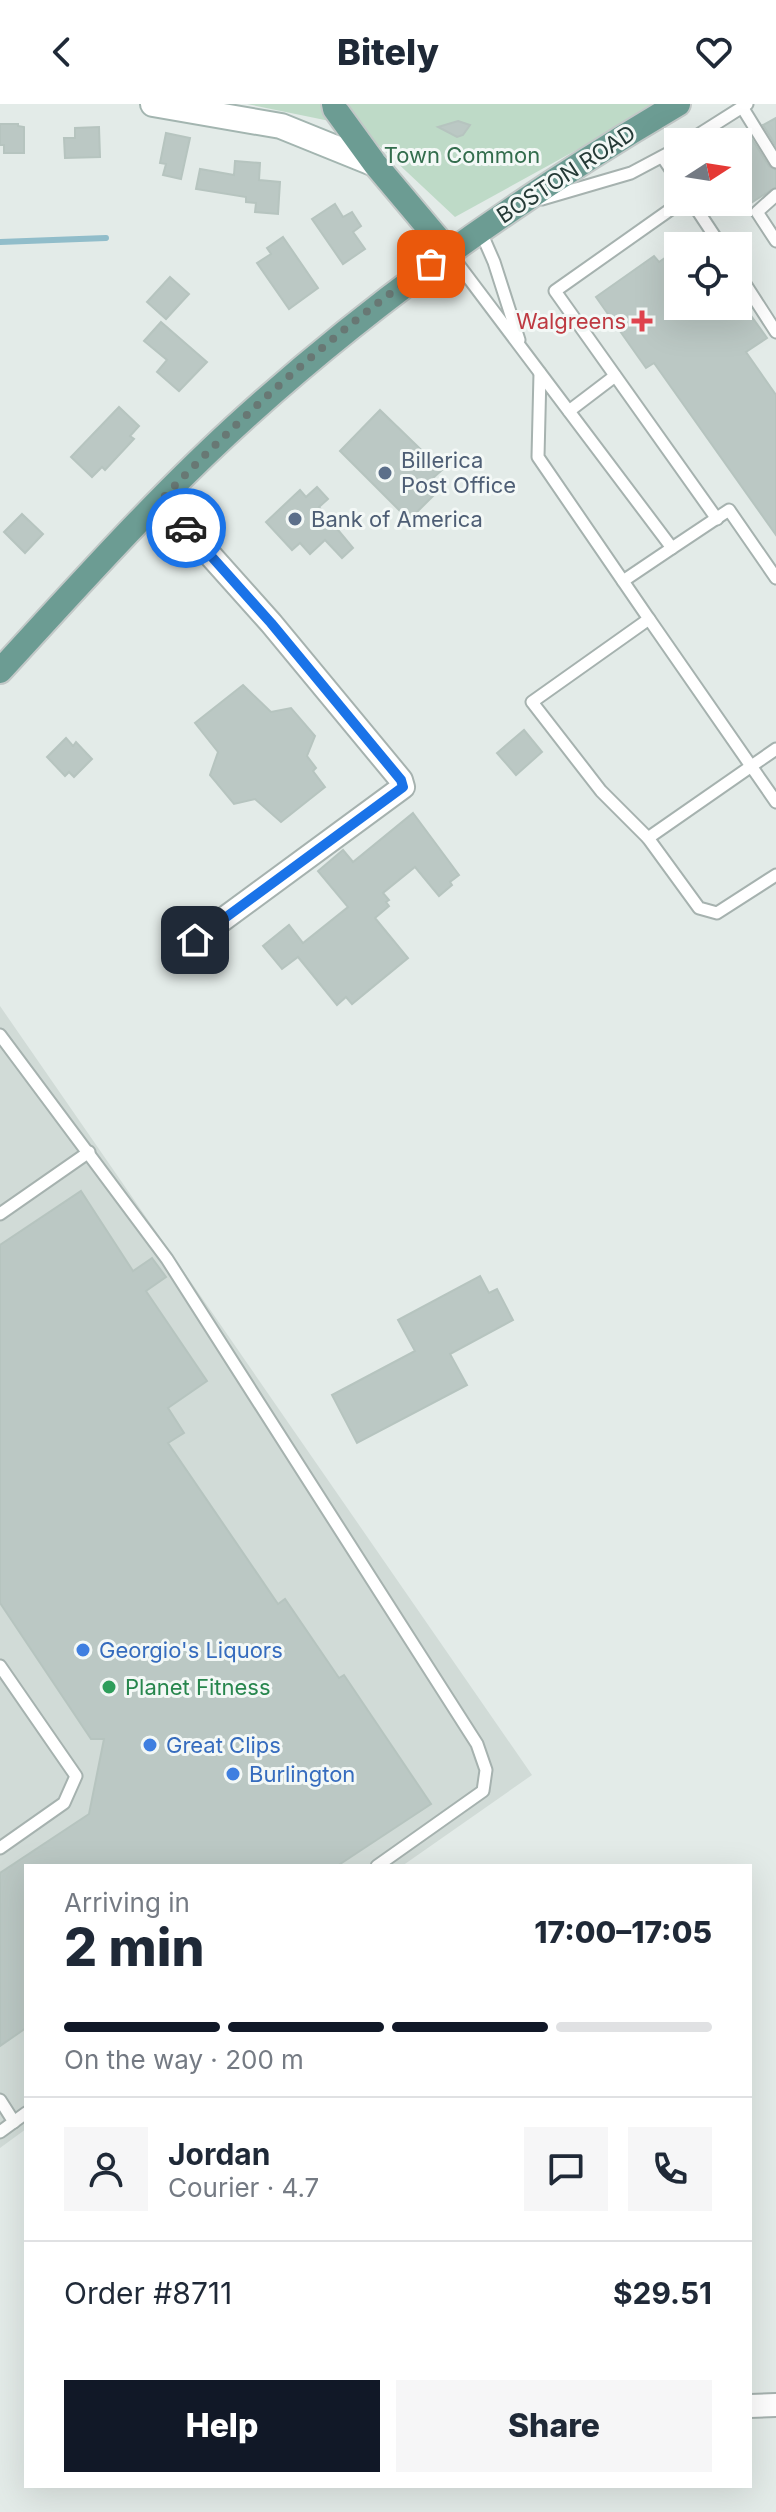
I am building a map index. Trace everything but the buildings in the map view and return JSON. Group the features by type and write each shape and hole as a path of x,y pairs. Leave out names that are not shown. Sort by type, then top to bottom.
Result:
{"main road":[{"path":"153,104 281,126 375,164"},
{"path":"334,104 375,164 449,252"},
{"name":"BOSTON ROAD","path":"0,671 161,500 247,415 322,350 412,277 480,230 678,104"}],"street":[{"path":"161,500 271,623 401,780 403,787 195,940"},
{"path":"752,2406 776,2405"}],"lane":[{"path":"709,128 744,106 776,162"},
{"path":"514,207 631,173 663,158"},
{"path":"776,195 757,212 776,241"},
{"path":"664,214 555,291 717,519"},
{"path":"480,230 494,262 522,348"},
{"path":"449,252 672,548"},
{"path":"752,295 776,332"},
{"path":"540,373 538,457 776,802"},
{"path":"569,411 615,376"},
{"path":"623,581 729,510 776,578"},
{"path":"649,619 532,702 601,791 648,838 699,908 717,913 776,875"},
{"path":"648,838 776,749"},
{"path":"0,1035 167,1259 477,1744 486,1770 483,1791 380,1864"},
{"path":"0,1214 89,1152"},
{"path":"0,1666 76,1776 64,1803 0,1848"},
{"path":"0,2100 14,2122"},
{"path":"0,2132 24,2114"}],"shaded area":[{"path":"0,1006 532,1775 405,1864 24,1864 24,2130 0,2148"}],"green space":[{"name":"Town Common","path":"247,104 651,104 582,147 455,217 359,127"}],"waterway":[{"path":"0,242 106,238"}],"way so far":[{"path":"186,528 161,500 247,415 322,350 431,264"}],"place":[{"name":"Walgreens","path":"642,321"},
{"name":"Billerica Post Office","path":"385,473"},
{"name":"Bank of America","path":"295,519"},
{"name":"Georgio's Liquors","path":"83,1650"},
{"name":"Planet Fitness","path":"109,1687"},
{"name":"Great Clips","path":"150,1745"},
{"name":"Burlington","path":"233,1774"}],"route":[{"path":"186,528 290,645 401,780 403,787 195,940"}]}
